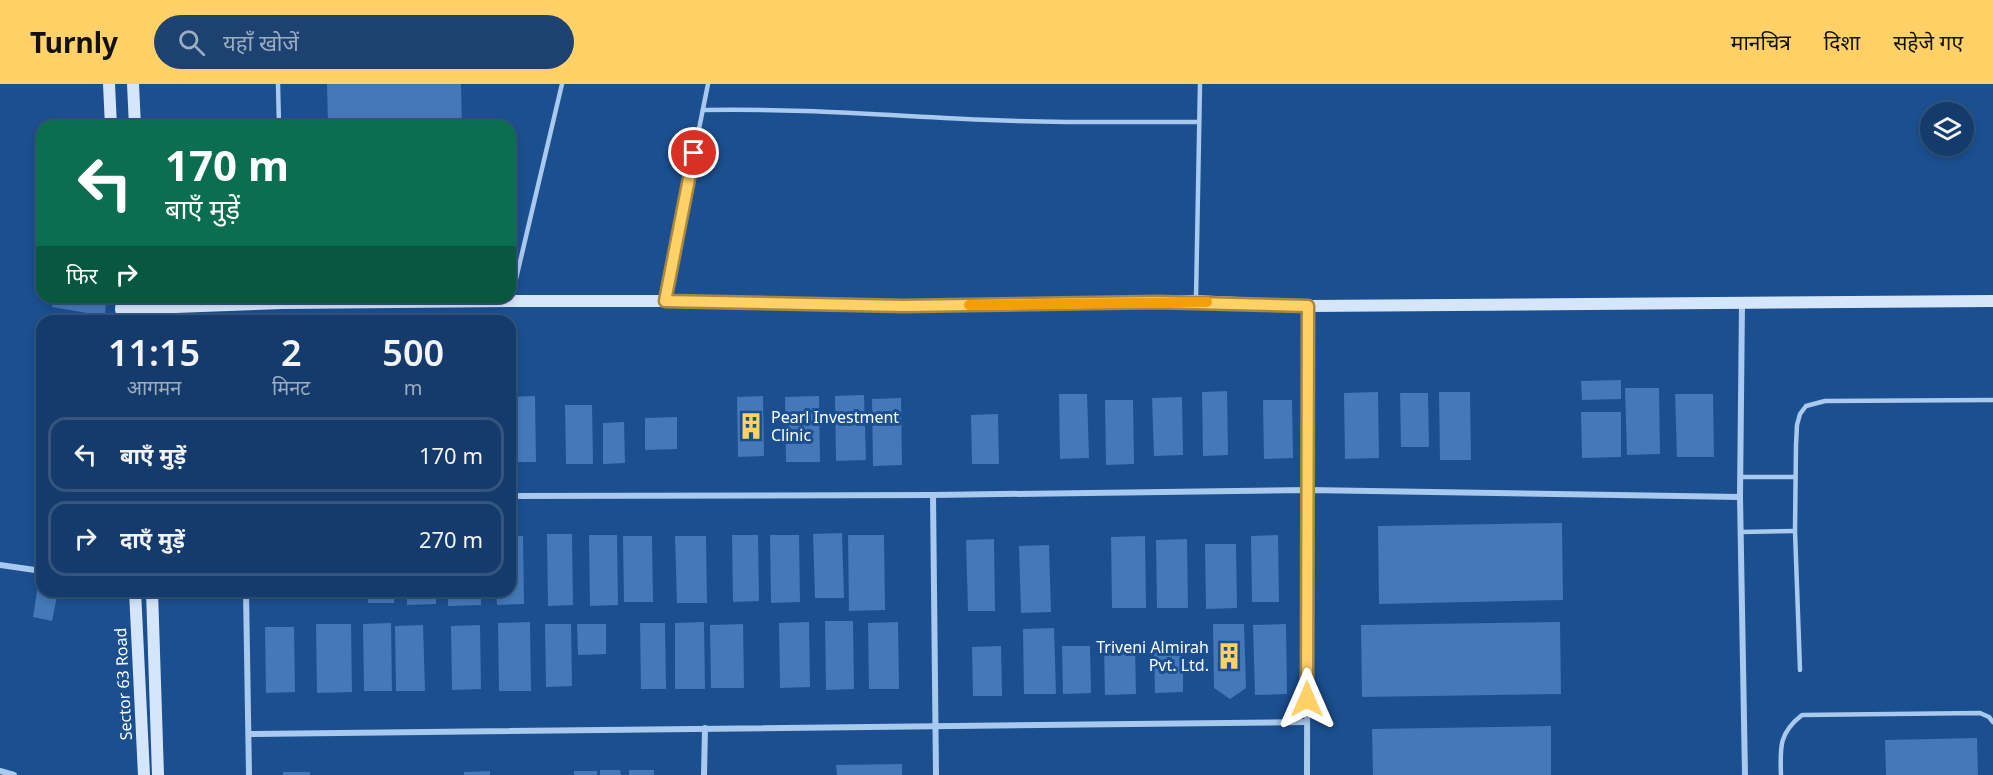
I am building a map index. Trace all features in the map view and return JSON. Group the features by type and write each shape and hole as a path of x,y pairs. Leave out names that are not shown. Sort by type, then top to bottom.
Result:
{"street":[{"path":"109,84 111,120"},
{"path":"133,84 135,120"},
{"path":"516,301 665,301 903,306 1196,302 1308,306 1993,301"},
{"path":"1742,302 1740,497 1745,775"},
{"path":"121,309 139,303"},
{"path":"1306,775 1308,306"},
{"path":"516,496 933,495 1308,490 1740,497"},
{"path":"933,495 936,775"},
{"path":"0,565 36,570"},
{"name":"Sector 63 Road","path":"135,597 144,775"},
{"name":"Sector 63 Road","path":"152,597 158,775"},
{"path":"246,597 249,775"},
{"path":"249,734 1307,722"},
{"path":"704,775 705,728"},
{"path":"0,771 14,775"}],"lane":[{"path":"278,84 279,120"},
{"path":"516,280 562,84"},
{"path":"665,301 708,84"},
{"path":"1196,302 1200,84"},
{"path":"703,110 767,109 1047,122 1199,122"},
{"path":"1800,670 1795,531 1797,425 1800,414 1806,406 1813,403 1993,400"},
{"path":"1741,477 1796,477"},
{"path":"1741,532 1795,531"},
{"path":"1781,775 1780,754 1784,735 1790,725 1802,716 1980,713 1989,717 1993,722"}],"building":[{"path":"327,84 461,84 462,120 328,120"},
{"path":"53,303 106,303 105,315 52,307"},
{"path":"1621,380 1621,399 1582,400 1581,381"},
{"path":"1625,388 1659,388 1660,454 1627,455"},
{"path":"1227,391 1228,455 1203,456 1202,392"},
{"path":"1378,392 1379,458 1345,459 1344,393"},
{"path":"1439,392 1470,392 1471,460 1440,460"},
{"path":"1400,393 1428,393 1429,447 1401,447"},
{"path":"1059,394 1087,394 1089,458 1060,459"},
{"path":"1675,394 1713,394 1714,457 1677,457"},
{"path":"864,395 866,460 836,461 835,396"},
{"path":"535,396 536,462 516,462 516,397"},
{"name":"Pearl Investment Clinic","path":"763,396 764,456 738,457 737,397"},
{"path":"819,396 820,462 786,462 785,397"},
{"path":"1182,397 1183,455 1154,456 1152,398"},
{"path":"901,398 902,465 873,466 872,399"},
{"path":"1105,400 1133,400 1134,464 1106,465"},
{"path":"1263,400 1292,400 1293,458 1264,459"},
{"path":"565,405 592,405 593,464 566,464"},
{"path":"1581,412 1621,412 1621,457 1582,458"},
{"path":"998,414 999,464 972,464 971,415"},
{"path":"677,417 677,449 645,450 645,418"},
{"path":"624,422 625,463 603,464 603,423"},
{"path":"1562,523 1563,600 1379,604 1378,526"},
{"path":"842,533 844,598 815,598 813,534"},
{"path":"547,534 572,534 573,605 548,606"},
{"path":"589,535 617,535 618,605 590,606"},
{"path":"732,535 758,535 759,601 733,602"},
{"path":"770,535 799,535 800,602 771,603"},
{"path":"848,535 884,535 885,610 849,611"},
{"path":"1278,535 1279,602 1252,602 1251,536"},
{"path":"516,536 523,536 524,604 497,605 496,597 516,597"},
{"path":"623,536 652,536 653,602 624,602"},
{"path":"675,536 706,536 707,603 677,603"},
{"path":"1145,536 1146,608 1112,608 1111,537"},
{"path":"994,539 995,611 968,611 966,540"},
{"path":"1187,539 1188,608 1157,608 1156,540"},
{"path":"1205,544 1236,544 1237,608 1206,609"},
{"path":"1049,545 1051,612 1021,613 1019,546"},
{"path":"36,597 57,597 52,621 33,617"},
{"path":"368,597 394,597 394,603 368,603"},
{"path":"407,597 436,597 436,604 407,605"},
{"path":"448,597 481,597 481,605 448,606"},
{"path":"825,621 853,621 854,689 826,690"},
{"path":"530,622 531,691 499,691 498,623"},
{"path":"704,622 705,689 675,689 675,623"},
{"path":"809,622 810,687 780,688 779,623"},
{"path":"898,622 899,689 869,689 868,623"},
{"path":"1560,622 1561,694 1362,697 1361,625"},
{"path":"391,623 392,691 364,691 363,624"},
{"path":"640,623 665,623 666,689 641,689"},
{"path":"316,624 351,624 352,692 317,693"},
{"path":"545,624 571,624 572,686 546,687"},
{"path":"577,624 606,624 606,654 578,655"},
{"path":"743,624 744,688 711,688 710,625"},
{"name":"Triveni Almirah Pvt. Ltd.","path":"1213,624 1244,624 1246,688 1230,699 1214,688"},
{"path":"1286,624 1287,694 1255,695 1253,625"},
{"path":"423,625 425,691 396,691 395,626"},
{"path":"480,625 481,689 452,690 451,626"},
{"path":"265,627 294,627 295,692 266,693"},
{"path":"1054,628 1056,694 1024,694 1023,629"},
{"path":"1183,642 1183,692 1155,693 1154,643"},
{"path":"1001,646 1002,696 973,696 972,647"},
{"path":"1062,646 1090,646 1091,693 1063,694"},
{"path":"1135,646 1136,694 1105,695 1104,647"},
{"path":"1551,726 1551,775 1373,775 1372,729"},
{"path":"1977,738 1978,775 1886,775 1885,740"},
{"path":"902,764 902,775 837,775 836,765"},
{"path":"600,770 620,770 621,775 600,775"},
{"path":"629,770 654,770 654,775 629,775"},
{"path":"490,771 490,775 464,775 464,772"},
{"path":"574,771 597,771 597,775 574,775"},
{"path":"283,772 310,772 310,775 283,775"}],"slow traffic":[{"path":"969,305 1207,302"}],"place":[{"name":"Pearl Investment Clinic","path":"751,426"},
{"name":"Triveni Almirah Pvt. Ltd.","path":"1229,656"}],"route":[{"path":"694,153 665,301 903,306 1196,302 1308,306 1307,699"}]}
